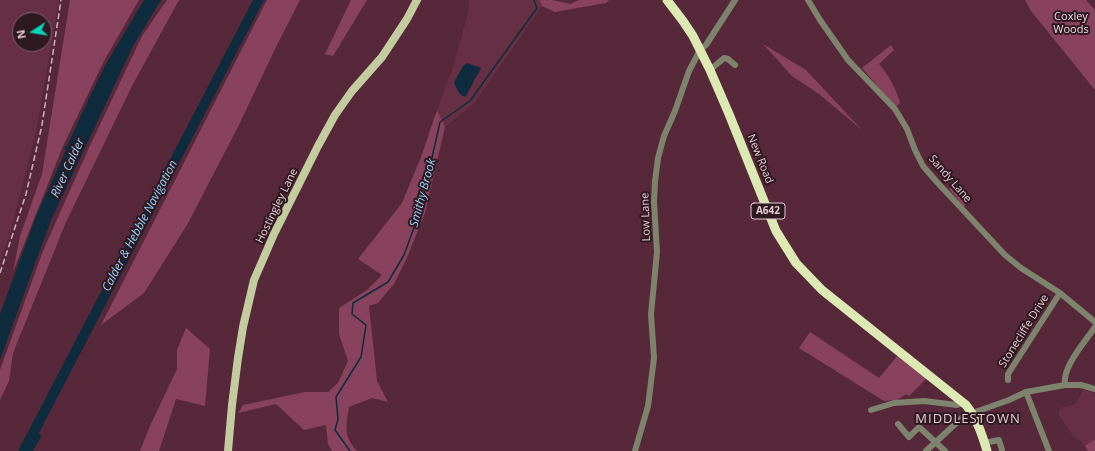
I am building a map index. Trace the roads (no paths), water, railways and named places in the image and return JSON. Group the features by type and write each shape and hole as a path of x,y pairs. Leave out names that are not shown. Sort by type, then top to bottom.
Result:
{"highway":[{"name":"New Road","path":"667,0 683,21 710,70 776,231 796,263 822,290 964,404 972,413 986,447"}],"main road":[{"name":"Hostingley Lane","path":"228,451 238,358 243,327 254,280 274,234 335,115 352,91 382,57 407,19 417,0"}],"street":[{"name":"Low Lane","path":"635,451 648,406 654,358 651,314 657,252 654,202 658,158 664,136 675,111 689,71 700,50 706,45 735,0"},
{"name":"Sandy Lane","path":"808,0 848,60 895,109 907,129 923,166 936,181 1005,255 1021,268 1060,293 1095,322"},
{"path":"710,70 724,58 728,59 734,65"},
{"name":"Stonecliffe Drive","path":"1008,380 1008,374 1060,293"},
{"path":"1065,385 1064,379 1068,367 1095,327"},
{"path":"926,451 964,416 1009,400 1026,392 1065,385 1081,385 1095,389"},
{"path":"1026,392 1048,451"},
{"path":"871,410 894,403 924,401 957,405 964,404"},
{"path":"898,424 909,437 919,427 945,451"},
{"path":"986,447 999,440 1002,450"}],"water":[{"name":"River Calder","path":"144,0 161,0 133,46 51,220 0,360 0,314 36,216 66,150 64,148 67,146 106,64"},
{"name":"Calder & Hebble Navigation","path":"253,0 264,0 43,425 39,433 41,437 33,451 18,451"},
{"path":"467,63 481,68 465,97 459,93 454,82 463,66"}],"waterway":[{"name":"Smithy Brook","path":"350,451 335,430 338,419 336,397 361,357 366,325 352,314 353,303 388,282 404,255 420,211 440,122 470,101 537,8 534,0"}],"railway":[{"path":"0,273 26,194 42,125 61,0"}],"district":[{"name":"MIDDLESTOWN","path":"968,419"}],"park label":[{"name":"Coxley Woods","path":"1071,23"}]}
